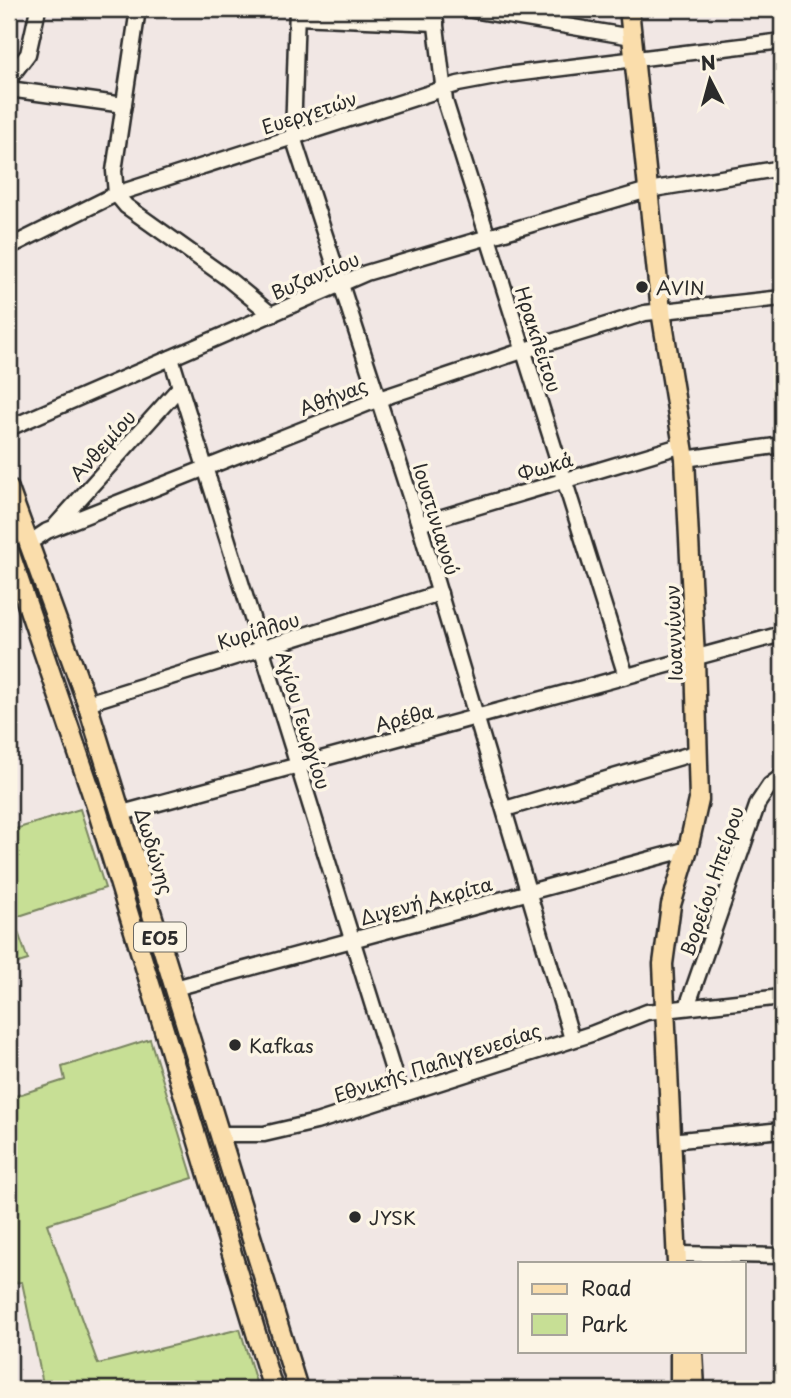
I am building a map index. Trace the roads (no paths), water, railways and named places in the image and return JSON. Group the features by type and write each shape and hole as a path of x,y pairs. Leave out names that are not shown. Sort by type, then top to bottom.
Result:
{"main road":[{"name":"Ιωαννίνων","path":"629,9 661,311 684,452 695,658 698,800 666,930 663,1010 680,1260"},
{"name":"Δωδώνης","path":"9,489 87,703 298,1389"},
{"name":"ΕΟ5","path":"10,556 96,806 273,1389"},
{"path":"680,1352 680,1389"},
{"path":"693,1352 695,1389"}],"street":[{"path":"9,79 28,54 37,9"},
{"path":"138,9 113,177 116,194 143,220 227,278 272,315"},
{"path":"466,9 632,37"},
{"path":"297,13 435,16"},
{"name":"Ιουστινιανού","path":"297,13 293,137 419,524 572,1039"},
{"name":"Ηρακλείτου","path":"435,16 442,89 486,237 626,676"},
{"name":"Ευεργετών","path":"9,247 116,194 442,89 485,78 782,41"},
{"path":"9,89 124,105"},
{"name":"Βυζαντίου","path":"9,428 342,284 486,237 648,190 782,168"},
{"name":"Αθήνας","path":"29,542 53,529 379,398 522,351 631,317 661,311 782,298"},
{"name":"Αγίου Γεωργίου","path":"170,358 400,1093"},
{"name":"Ανθεμίου","path":"53,529 180,387"},
{"name":"Φωκά","path":"419,524 564,480 684,452 782,445"},
{"name":"Κυρίλλου","path":"87,703 440,593"},
{"name":"Αρέθα","path":"122,813 782,634"},
{"path":"505,809 698,752"},
{"name":"Βορείου Ηπείρου","path":"687,1007 758,803 770,785 782,776"},
{"name":"Διγενή Ακρίτα","path":"175,988 688,849"},
{"name":"Εθνικής Παλιγγενεσίας","path":"219,1134 255,1135 290,1129 572,1039 637,1015 782,997"},
{"path":"670,1141 782,1130"},
{"path":"680,1260 782,1256"}],"place":[{"name":"AVIN","path":"642,287"},
{"name":"Kafkas","path":"235,1045"},
{"name":"JYSK","path":"355,1217"}]}
